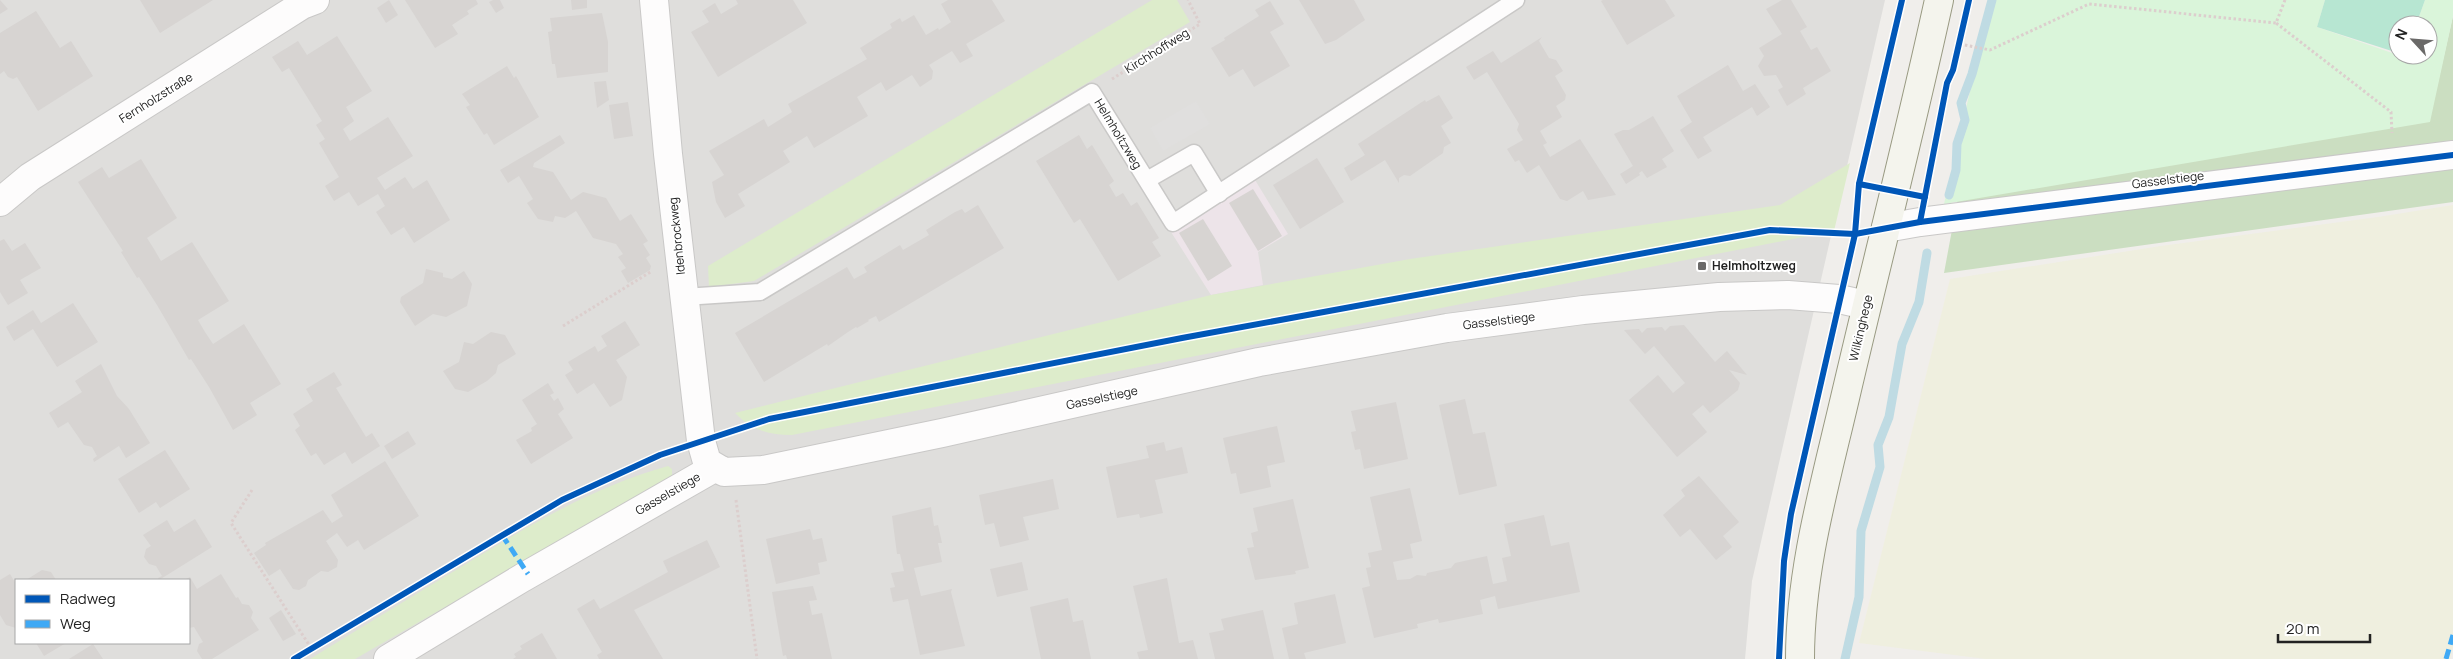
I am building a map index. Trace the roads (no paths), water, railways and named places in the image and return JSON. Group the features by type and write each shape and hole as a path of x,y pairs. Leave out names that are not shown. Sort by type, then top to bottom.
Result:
{"street":[{"name":"Fernholzstraße","path":"0,202 30,177 302,5 315,0"},
{"name":"Idenbrockweg","path":"654,0 679,254 701,441 707,462 723,470"},
{"name":"Wilkinghege","path":"1800,659 1805,576 1866,305 1914,117 1939,0"},
{"name":"Gasselstiege","path":"1886,228 1920,222 2453,155"},
{"name":"Gasselstiege","path":"388,659 528,574 723,470 763,470 942,434 1259,362 1447,328 1583,310 1719,297 1788,296 1839,298 1866,305"}],"lane":[{"name":"Helmholtzweg","path":"684,297 760,292 1092,92 1173,223 1516,0"},
{"path":"1147,180 1194,153 1220,194"}],"waterway":[{"path":"1949,195 1956,170 1957,144 1965,120 1961,103 1972,74 1992,0"},
{"path":"1845,659 1859,597 1861,531 1880,467 1878,445 1889,417 1902,344 1919,302 1927,253"}],"place":[{"name":"Helmholtzweg","path":"1702,266"}]}
